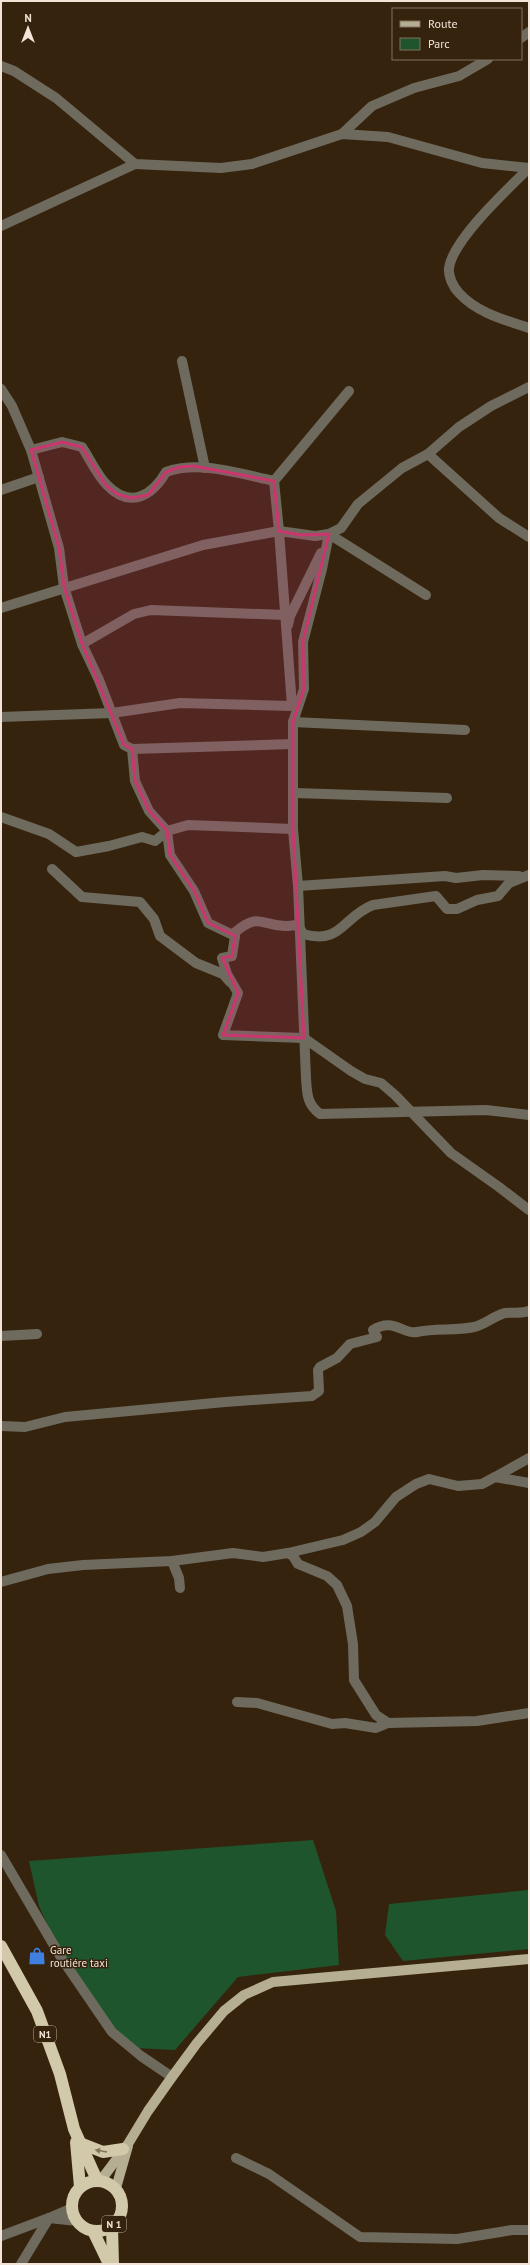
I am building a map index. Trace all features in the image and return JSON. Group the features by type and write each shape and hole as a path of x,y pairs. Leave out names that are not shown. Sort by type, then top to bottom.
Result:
{"highway":[{"name":"N1","path":"1,1946 37,2011 60,2074 74,2129 80,2186"},
{"name":"N1","path":"74,2129 99,2180"},
{"path":"80,2143 103,2152 126,2147"},
{"path":"77,2221 72,2208 72,2200 80,2186 99,2180 116,2188"},
{"name":"N 1","path":"77,2221 84,2228 93,2231 112,2227 118,2221 122,2208 121,2196 116,2188"},
{"name":"N 1","path":"112,2227 113,2264"},
{"name":"N 1","path":"93,2231 108,2264"}],"main road":[{"path":"99,2180 126,2147 148,2111 197,2043 224,2011 244,1995 273,1982 529,1959"},
{"path":"116,2188 126,2147"}],"street":[{"path":"342,134 372,106 414,88 459,76 486,60"},
{"path":"1,66 14,71 56,98 135,164"},
{"path":"1,226 135,164 221,168 252,164 342,134 388,137 482,163 529,168"},
{"path":"529,168 483,215 456,249 449,267 454,286 465,299 491,316 529,328"},
{"path":"182,361 205,468"},
{"path":"1,608 64,587 203,545 279,531 301,535 329,534 341,528 358,504 402,468 428,454 459,428 491,406 529,387"},
{"path":"1,389 12,406 31,450 58,548 64,587 82,644 112,713 124,745 132,748 293,744"},
{"path":"1,717 112,713 180,703 292,706 274,481 349,391"},
{"path":"31,450 62,442 82,447 106,485 117,494 132,498 148,495 159,484 166,472 179,467 205,468 274,481"},
{"path":"428,454 499,518 529,537"},
{"path":"1,490 39,477"},
{"path":"329,534 426,595"},
{"path":"286,631 290,616 329,534"},
{"path":"329,534 322,569 303,642 304,689 293,722 295,793 293,829 298,886 298,925 307,1097 311,1107 320,1114 410,1110 486,1110 529,1115"},
{"path":"82,644 134,614 151,610 285,615"},
{"path":"293,722 465,730"},
{"path":"132,748 136,781 149,811 167,831 170,855 194,892 208,923 235,936"},
{"path":"295,793 447,798"},
{"path":"3,820 49,834 76,852 109,846 142,837 155,841 167,831 188,825 293,829"},
{"path":"52,869 82,897 140,902 154,919 160,936 196,964 223,974 235,988"},
{"path":"298,886 445,876 456,878 483,875 526,875"},
{"path":"298,925 303,934 316,938 326,937 333,935 364,908 385,902 419,897 436,896 447,909 457,909 477,900 498,896 509,882 526,875"},
{"path":"298,925 285,926 258,920 251,921 234,933 235,936 232,956 222,958 238,993 224,1035 304,1038 351,1071 365,1079 381,1083 410,1110 451,1153 500,1187 529,1210"},
{"path":"1,1426 25,1427 64,1417 80,1415 224,1402 312,1396 319,1391 318,1370 320,1367 337,1358 350,1344 377,1337 373,1330 376,1328 386,1325 416,1332 446,1330 484,1325 503,1313 521,1314 529,1312"},
{"path":"1,1336 37,1334"},
{"path":"1,1582 48,1569 83,1565 172,1561 232,1553 263,1557 288,1553 343,1540 361,1532 375,1522 396,1497 416,1484 429,1479 458,1486 482,1484 529,1458"},
{"path":"495,1477 529,1483"},
{"path":"288,1553 294,1556 298,1564 327,1576 337,1584 347,1606 352,1644 354,1680 376,1715 388,1723"},
{"path":"172,1561 179,1578 180,1588"},
{"path":"237,1702 257,1703 332,1724 346,1723 376,1728 388,1723 477,1721 529,1713"},
{"path":"1,1855 62,1959 112,2032 141,2056 172,2077"},
{"path":"236,2158 269,2174 360,2237 457,2239 512,2230 529,2230"},
{"path":"1,2236 72,2208"},
{"path":"49,2218 77,2221"},
{"path":"21,2264 49,2218"}],"highlighted area":[{"path":"62,442 82,447 106,485 117,494 131,498 148,495 166,472 179,467 194,466 274,481 279,531 301,535 329,534 303,642 304,689 293,722 293,829 304,1038 223,1035 238,993 222,958 232,956 235,936 208,923 194,891 170,855 167,831 149,811 135,781 132,749 124,745 82,644 64,587 59,548 31,450"}],"green space":[{"path":"313,1840 336,1911 339,1965 238,1977 175,2050 135,2048 101,2016 71,1978 39,1906 29,1861"},
{"path":"529,1890 529,1949 403,1961 385,1935 389,1904"}],"place":[{"name":"Gare routiére taxi","path":"37,1956"}]}
